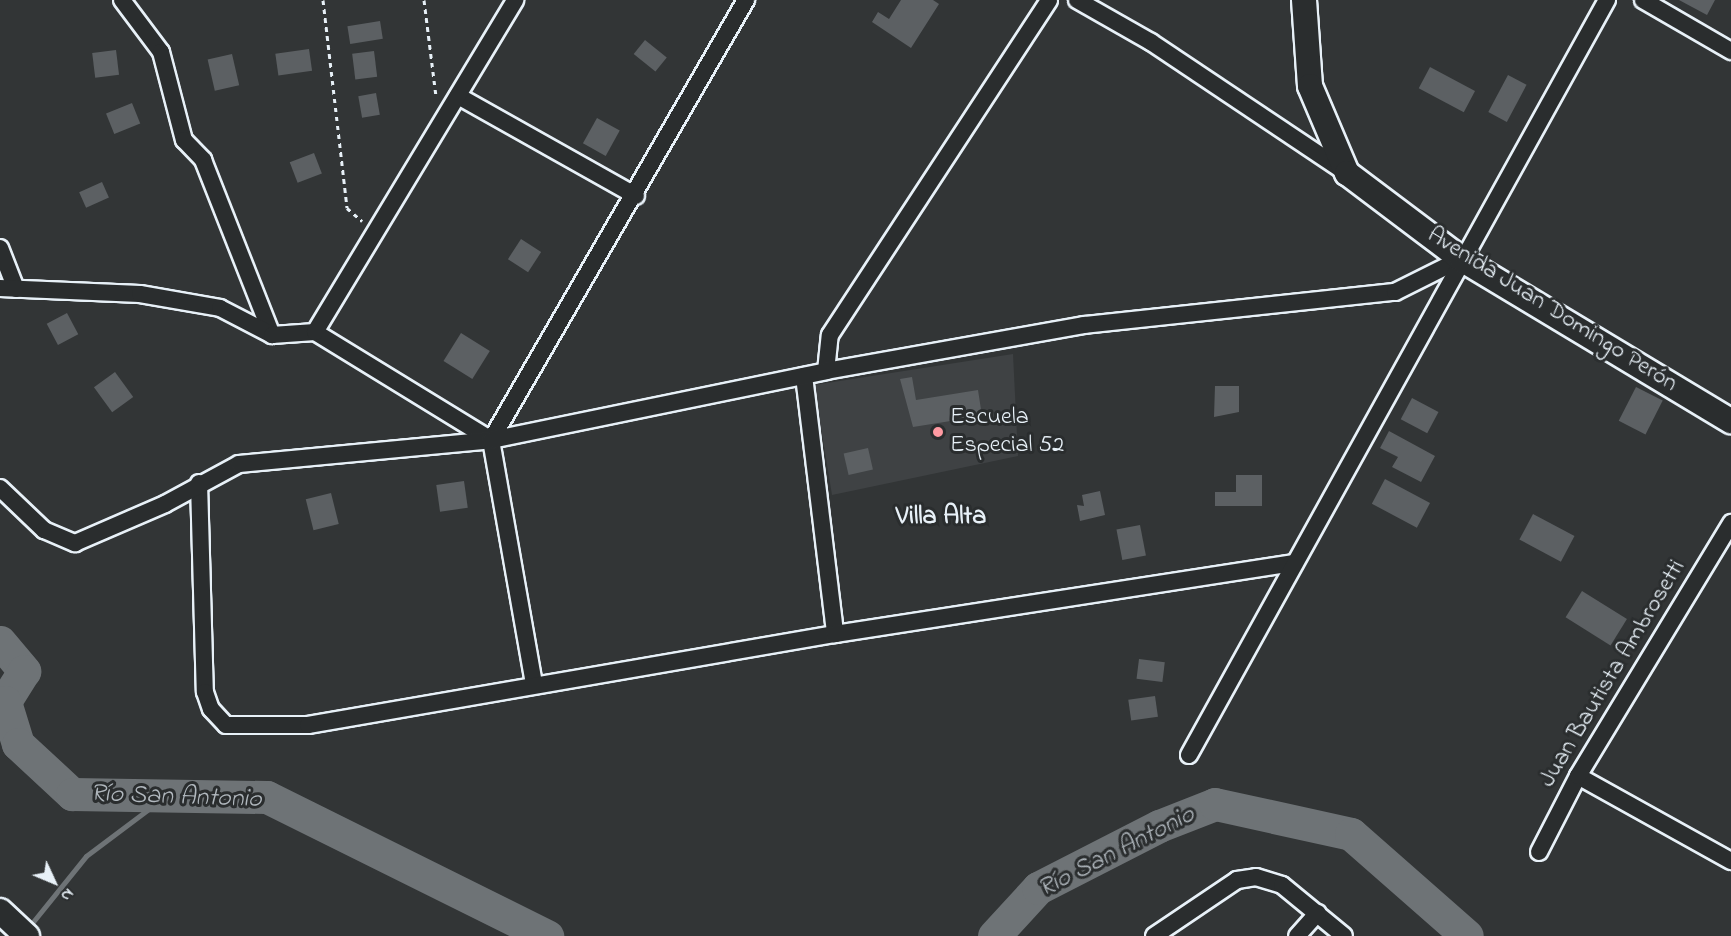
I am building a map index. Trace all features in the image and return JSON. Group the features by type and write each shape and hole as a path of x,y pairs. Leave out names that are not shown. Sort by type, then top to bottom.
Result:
{"main road":[{"path":"1304,0 1310,86 1347,173"},
{"name":"Avenida Juan Domingo Perón","path":"1347,173 1461,259 1731,421"}],"street":[{"path":"122,0 161,52 184,140 203,160 272,335"},
{"path":"315,332 374,230 515,0"},
{"path":"534,684 491,440 636,196 746,0"},
{"path":"826,370 830,335 1049,0"},
{"path":"1077,0 1151,42 1347,173"},
{"path":"1189,755 1461,259 1607,0"},
{"path":"1643,0 1731,51"},
{"path":"458,96 636,196"},
{"path":"0,248 8,288 140,294 220,308 272,335 315,332 491,440"},
{"path":"0,488 44,530 75,543 165,504 199,483 240,464 491,440 826,370 1084,325 1395,292 1461,259"},
{"path":"804,376 835,633"},
{"path":"199,483 205,692 211,709 226,724 308,725 835,633 1295,563"},
{"name":"Juan Bautista Ambrosetti","path":"1539,852 1578,776 1731,523"},
{"path":"1578,776 1731,861"},
{"path":"1155,936 1237,880 1256,877 1282,885 1344,936"},
{"path":"1297,936 1318,913"}],"path":[{"path":"324,0 347,208 374,230"},
{"path":"424,0 436,102 458,96"}],"shaded area":[{"path":"1013,354 1018,456 832,495 814,385"}],"building":[{"path":"901,0 933,0 939,4 911,48 872,22 878,12 889,19"},
{"path":"1679,0 1715,0 1707,15"},
{"path":"380,21 383,39 350,44 347,26"},
{"path":"645,40 667,58 655,72 634,54"},
{"path":"309,49 312,71 278,76 275,54"},
{"path":"116,50 119,75 95,78 92,53"},
{"path":"374,51 377,77 355,79 352,54"},
{"path":"232,54 239,85 215,91 208,60"},
{"path":"1430,67 1475,91 1464,112 1419,88"},
{"path":"1508,75 1527,85 1507,122 1488,112"},
{"path":"376,93 380,115 362,118 358,96"},
{"path":"132,103 140,123 114,134 106,113"},
{"path":"597,118 620,131 606,156 583,143"},
{"path":"314,153 322,174 298,183 290,162"},
{"path":"102,182 109,198 86,208 79,192"},
{"path":"521,239 541,252 528,272 508,259"},
{"path":"67,313 78,334 58,345 47,324"},
{"path":"461,333 490,351 472,379 444,361"},
{"path":"115,372 133,397 112,412 94,387"},
{"path":"912,377 916,400 978,390 982,416 913,427 900,379"},
{"path":"1215,386 1239,386 1239,412 1214,417"},
{"path":"1636,387 1663,401 1645,434 1619,421"},
{"path":"1412,398 1438,412 1427,433 1401,419"},
{"path":"1389,431 1435,456 1421,482 1392,467 1398,457 1380,448"},
{"path":"868,448 873,469 849,475 844,454"},
{"path":"1236,475 1262,475 1262,506 1215,506 1215,492 1236,492"},
{"path":"1385,479 1430,503 1417,528 1372,504"},
{"path":"464,481 468,508 440,512 436,485"},
{"path":"1100,491 1105,515 1080,521 1077,505 1084,506 1082,495"},
{"path":"331,493 339,524 314,530 306,499"},
{"path":"1533,514 1574,536 1561,562 1519,540"},
{"path":"1140,525 1146,555 1122,560 1116,530"},
{"path":"1582,591 1627,619 1611,645 1566,617"},
{"path":"1139,659 1165,662 1162,682 1137,679"},
{"path":"1155,696 1158,717 1131,721 1128,700"}],"waterway":[{"name":"Río San Antonio","path":"0,642 24,671 5,702 18,744 72,794 267,797 547,936"},
{"path":"28,928 86,856 166,796"},
{"name":"Río San Antonio","path":"994,936 1038,888 1159,826 1215,804 1351,834 1467,936"}],"place":[{"name":"Escuela Especial 52","path":"938,432"}],"district":[{"name":"Villa Alta","path":"941,518"}]}
